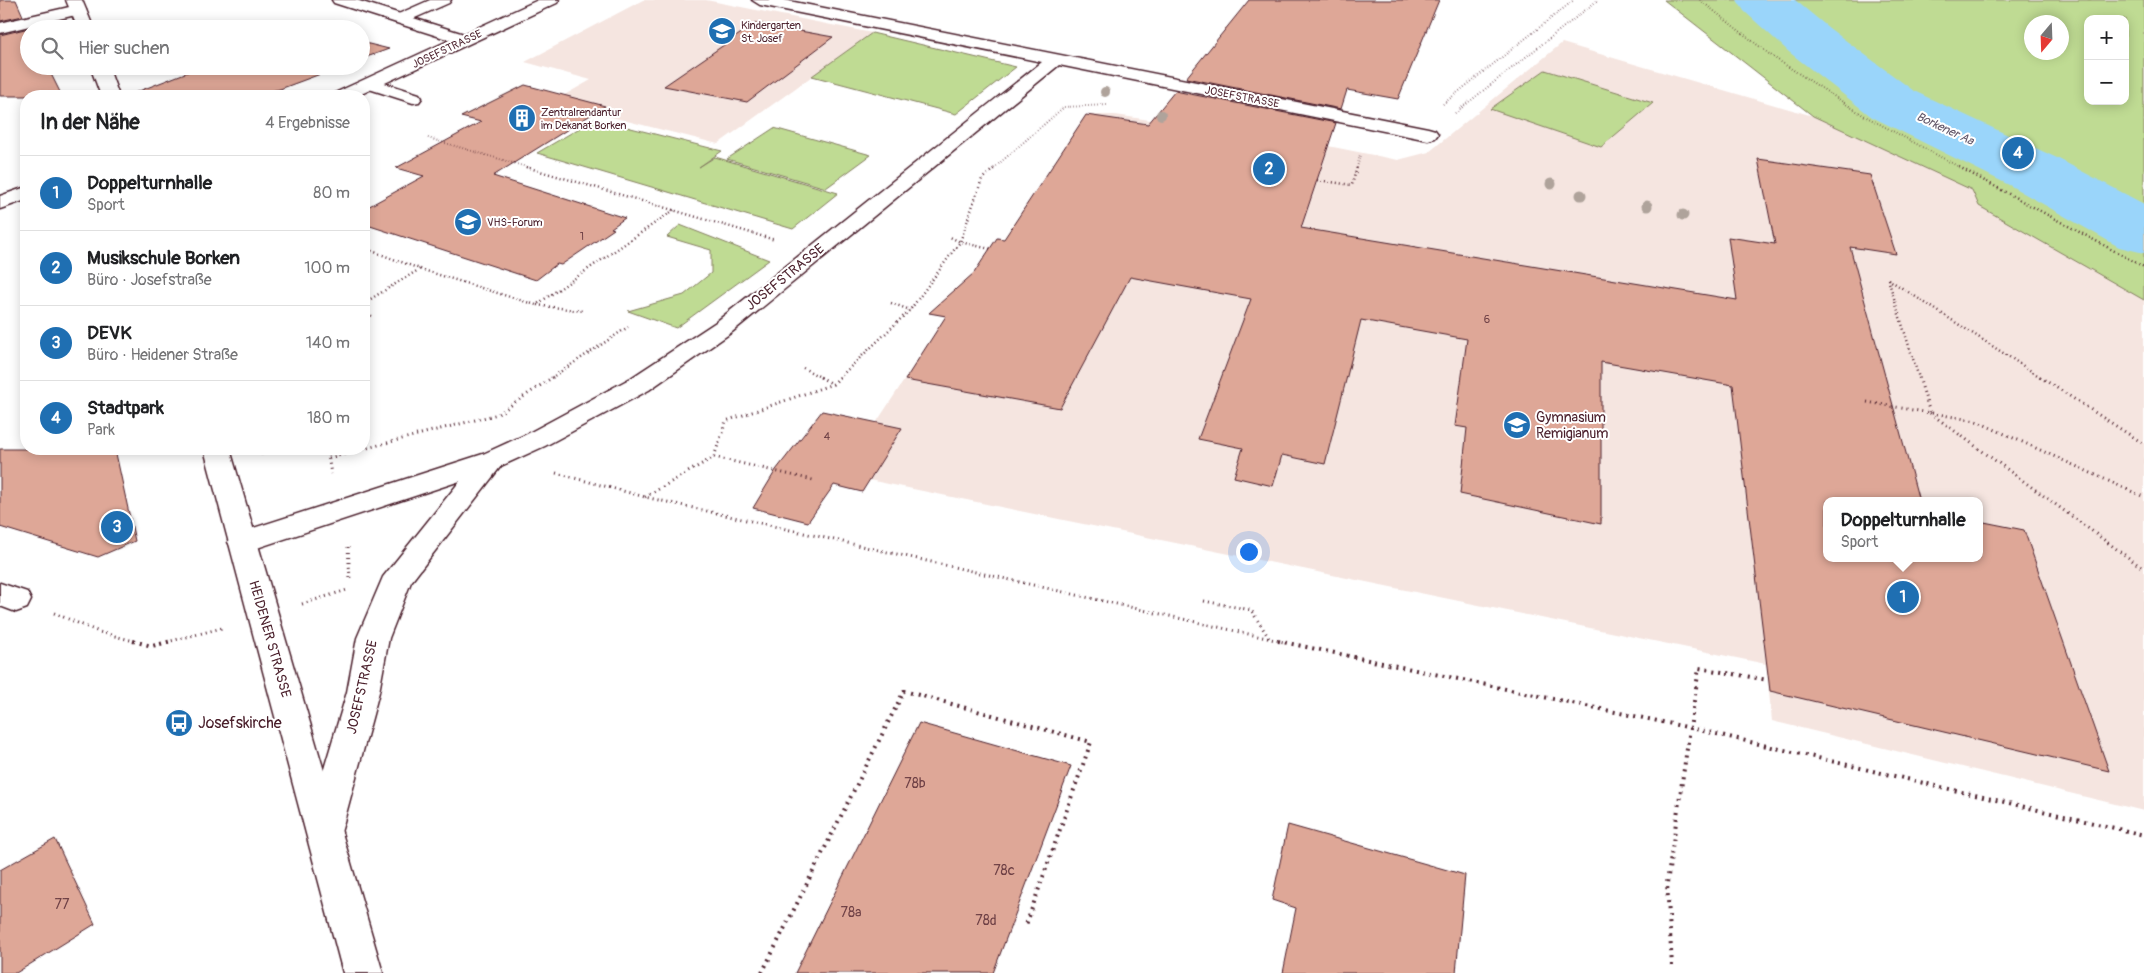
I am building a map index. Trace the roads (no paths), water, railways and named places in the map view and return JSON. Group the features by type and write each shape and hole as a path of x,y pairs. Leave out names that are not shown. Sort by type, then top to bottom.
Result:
{"street":[{"path":"359,4 401,0"},
{"path":"402,18 443,0"},
{"name":"JOSEFSTRASSE","path":"358,90 551,0"},
{"name":"JOSEFSTRASSE","path":"760,0 1428,134"},
{"path":"359,4 467,40"},
{"path":"26,20 76,5 82,20"},
{"path":"0,28 20,22"},
{"name":"JOSEFSTRASSE","path":"242,542 492,460 536,440 640,384 692,350 816,253 1056,59"},
{"path":"102,75 108,90"},
{"path":"372,84 413,98"},
{"path":"0,203 20,196"},
{"name":"HEIDENER STRASSE","path":"219,455 363,973"},
{"name":"JOSEFSTRASSE","path":"324,829 363,692 373,638 398,577 492,460"}],"waterway":[{"name":"Borkener Aa","path":"1763,0 1809,40 1893,104 2034,172 2144,232"}],"place":[{"name":"Kindergarten St. Josef","path":"722,31"},
{"name":"Zentralrendantur im Dekanat Borken","path":"522,118"},
{"name":"Stadtpark","path":"2018,153"},
{"name":"Musikschule Borken","path":"1269,169"},
{"name":"VHS-Forum","path":"468,222"},
{"name":"Gymnasium Remigianum","path":"1517,425"},
{"name":"DEVK","path":"117,527"},
{"name":"Doppelturnhalle","path":"1903,597"},
{"name":"Josefskirche","path":"179,723"}]}
